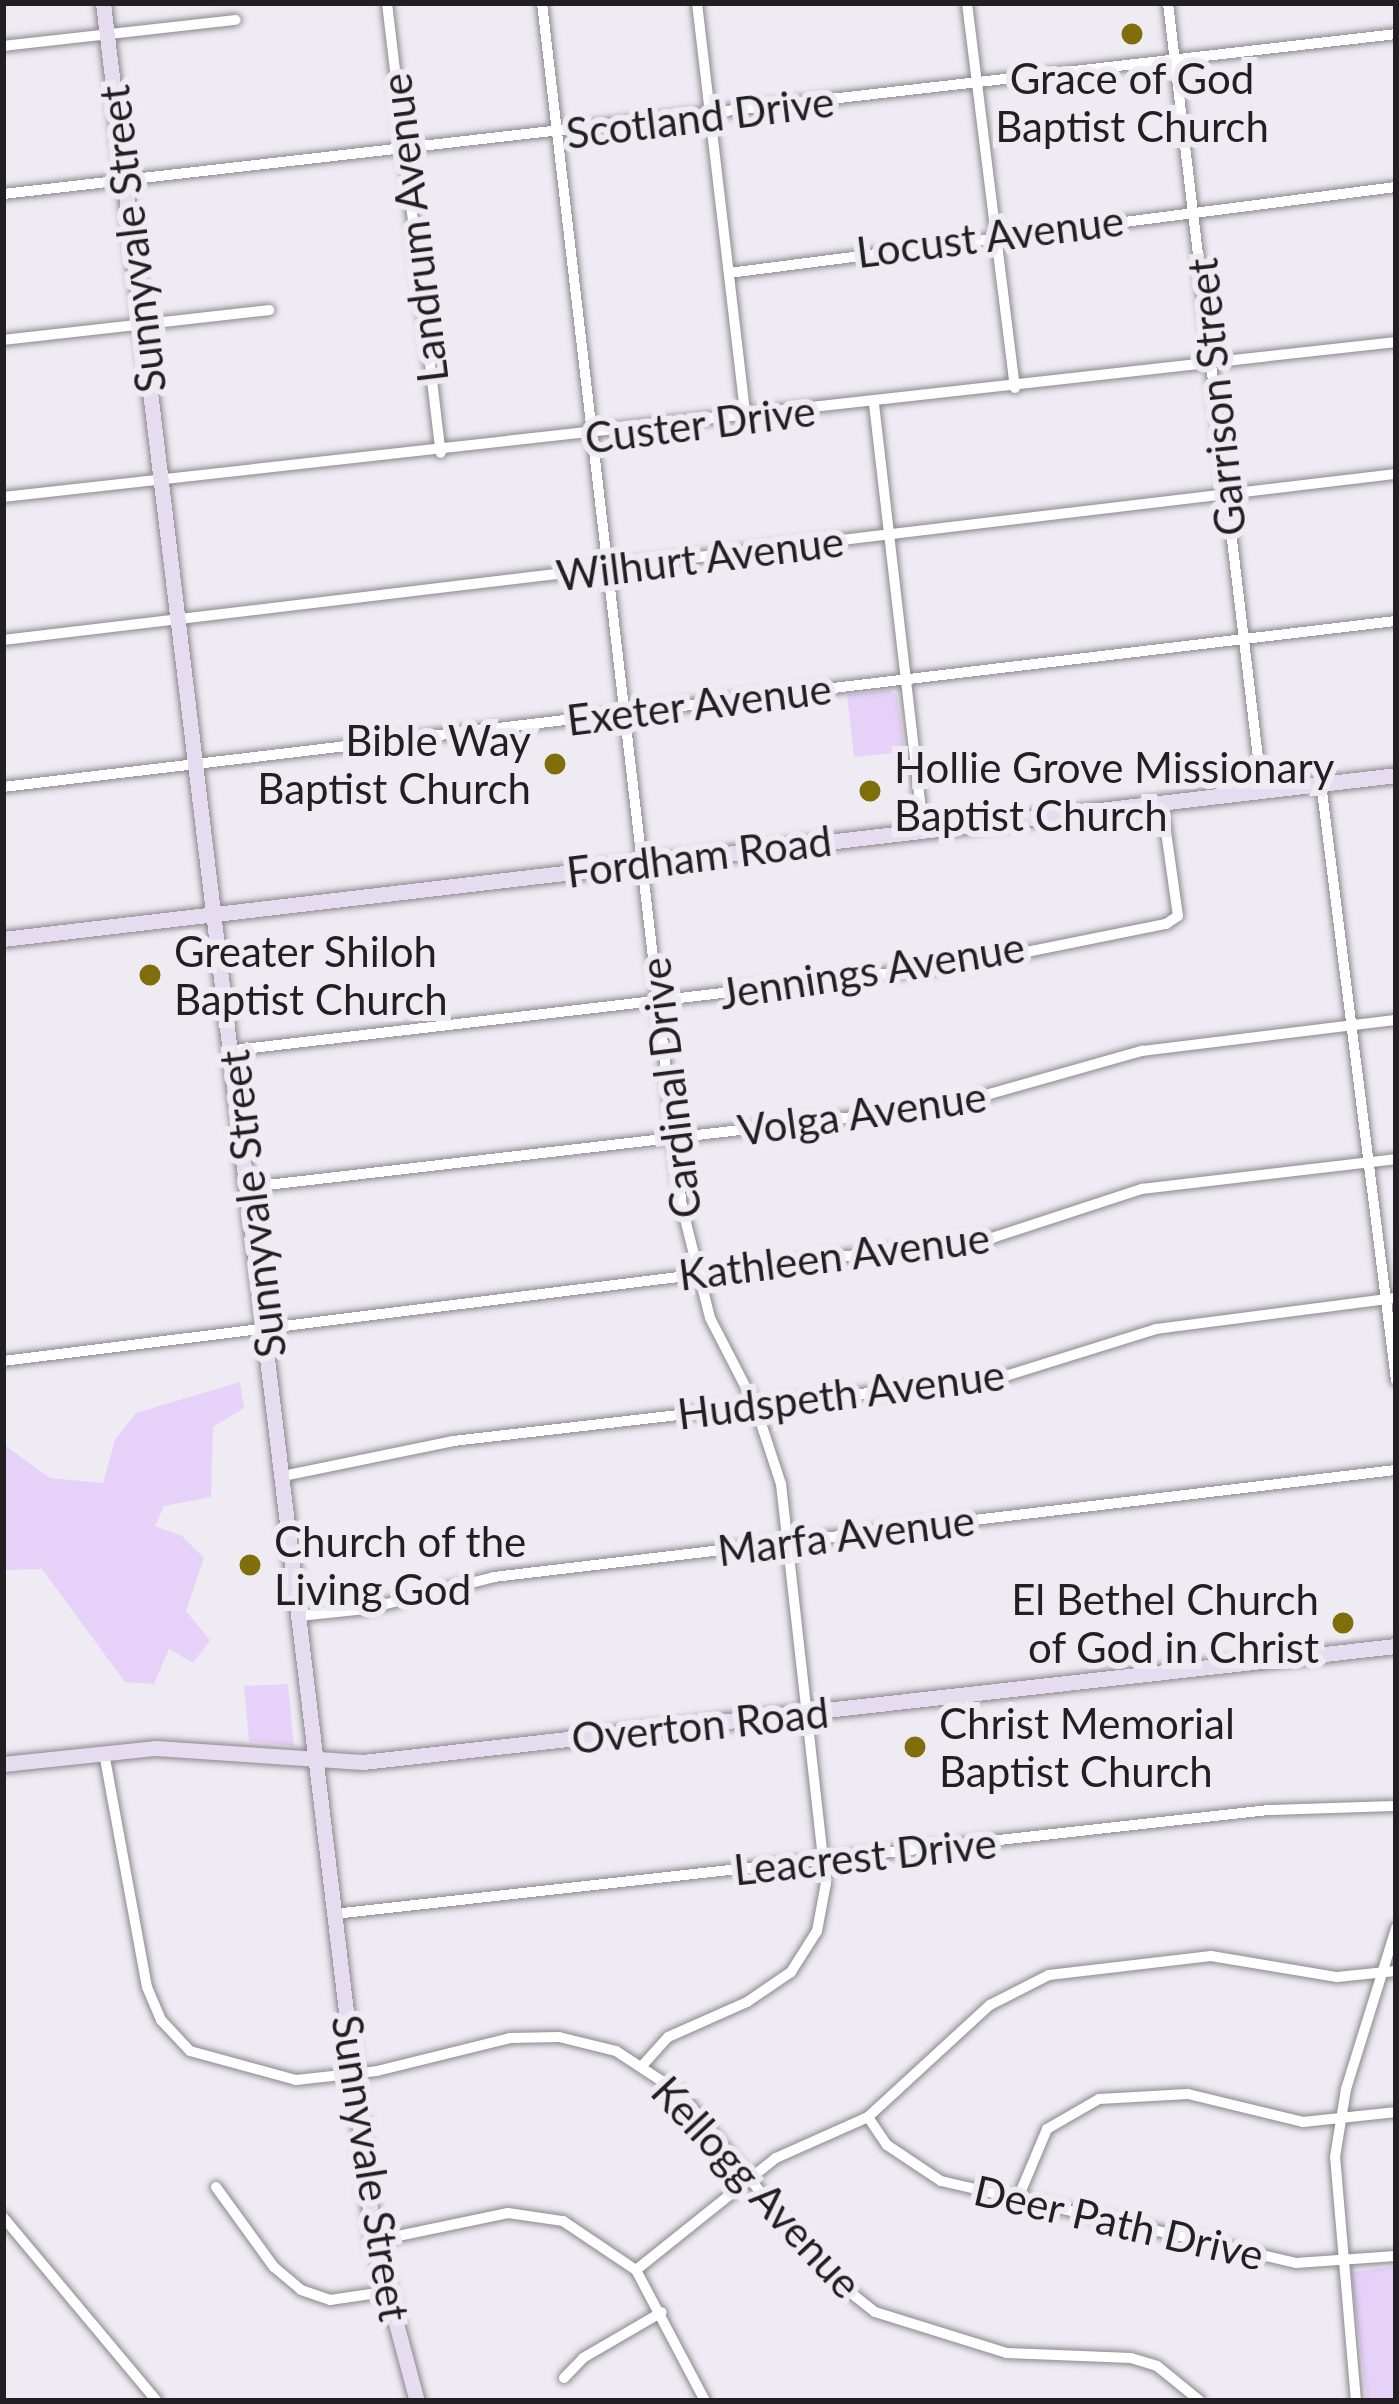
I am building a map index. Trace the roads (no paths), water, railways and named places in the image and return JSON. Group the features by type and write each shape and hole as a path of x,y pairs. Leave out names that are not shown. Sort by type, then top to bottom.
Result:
{"street":[{"name":"Sunnyvale Street","path":"103,3 235,1050 352,2074 384,2292 417,2401"},
{"name":"Landrum Avenue","path":"387,3 440,453"},
{"name":"Cardinal Drive","path":"542,3 674,1137 696,1274 755,1405 778,1472 823,1861 824,1910 791,1972 747,2002 668,2037 644,2065"},
{"path":"697,3 746,418"},
{"path":"967,3 1015,388"},
{"name":"Garrison Street","path":"1168,3 1262,791"},
{"path":"3,46 236,20"},
{"name":"Scotland Drive","path":"3,194 558,134 1396,34"},
{"name":"Locust Avenue","path":"729,273 995,233 1396,187"},
{"path":"3,340 269,310"},
{"name":"Custer Drive","path":"3,497 594,437 1396,342"},
{"path":"874,404 923,830"},
{"name":"Wilhurt Avenue","path":"3,640 1396,474"},
{"name":"Exeter Avenue","path":"3,787 1396,620"},
{"name":"Fordham Road","path":"3,939 1396,775"},
{"path":"1321,783 1391,1299 1396,1380"},
{"name":"Jennings Avenue","path":"235,1050 962,965 1166,924 1178,916 1162,803"},
{"name":"Volga Avenue","path":"250,1187 973,1102 1122,1055 1396,1020"},
{"name":"Kathleen Avenue","path":"3,1361 992,1238 1142,1190 1396,1160"},
{"name":"Hudspeth Avenue","path":"283,1476 453,1441 999,1378 1156,1329 1391,1299"},
{"name":"Marfa Avenue","path":"299,1616 366,1609 494,1577 1396,1470"},
{"name":"Overton Road","path":"3,1764 184,1748 314,1762 1396,1646"},
{"name":"Kellogg Avenue","path":"104,1753 147,1987 161,2020 190,2050 253,2074 296,2080 352,2074 537,2036 584,2041 644,2065 680,2092 827,2274 903,2327 1007,2353 1131,2358 1157,2366 1200,2401"},
{"name":"Leacrest Drive","path":"334,1914 1269,1810 1396,1806"},
{"path":"1356,2401 1334,2190 1340,2120 1396,1928"},
{"path":"636,2270 791,2149 868,2116 990,2005 1049,1975 1211,1956 1337,1977 1396,1971"},
{"path":"1018,2198 1047,2129 1099,2098 1188,2094 1277,2120 1340,2120 1396,2112"},
{"name":"Deer Path Drive","path":"868,2116 916,2169 1018,2198 1296,2263 1396,2256"},
{"path":"216,2187 274,2267 301,2290 330,2300 384,2292"},
{"path":"374,2241 508,2213 542,2213 590,2234 636,2270 705,2401"},
{"path":"3,2217 157,2401"},
{"path":"564,2378 583,2358 662,2312"}],"place":[{"name":"Grace of God Baptist Church","path":"1132,34"},
{"name":"Bible Way Baptist Church","path":"555,764"},
{"name":"Hollie Grove Missionary Baptist Church","path":"870,791"},
{"name":"Greater Shiloh Baptist Church","path":"150,975"},
{"name":"Church of the Living God","path":"250,1565"},
{"name":"El Bethel Church of God in Christ","path":"1343,1623"},
{"name":"Christ Memorial Baptist Church","path":"915,1747"}]}
